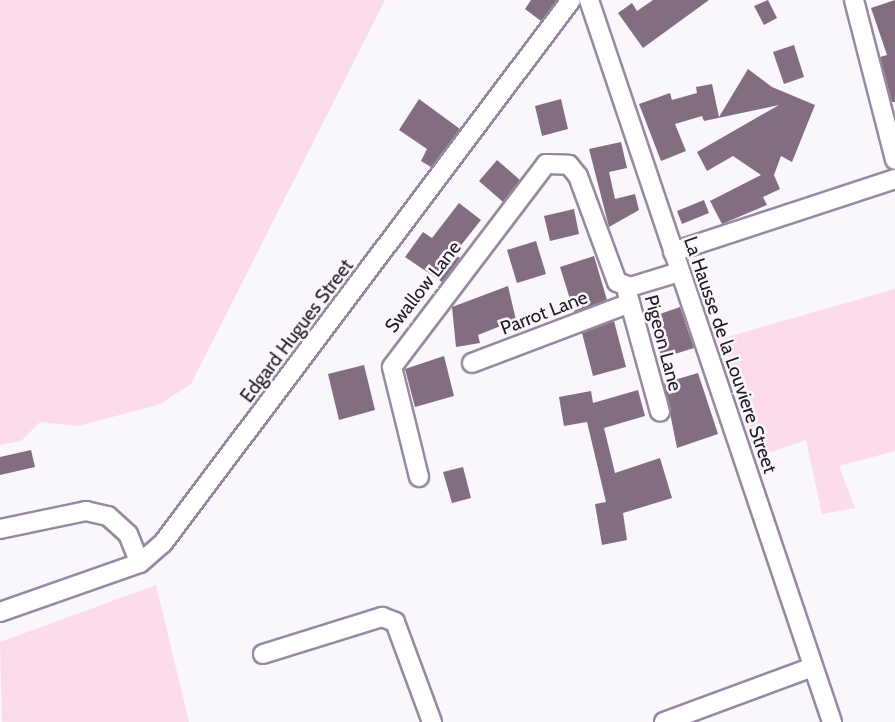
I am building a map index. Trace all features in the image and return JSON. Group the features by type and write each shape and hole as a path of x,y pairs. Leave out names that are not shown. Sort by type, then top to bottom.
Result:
{"street":[{"name":"Edgard Hugues Street","path":"0,612 140,563 181,521 571,0"},
{"name":"La Hausse de la Louviere Street","path":"589,0 832,722"},
{"path":"855,0 888,102 895,160"},
{"name":"Swallow Lane","path":"419,477 392,367 546,164 569,166"},
{"name":"Pigeon Lane","path":"569,166 624,290 660,412"},
{"path":"673,252 895,179"},
{"name":"Parrot Lane","path":"472,363 624,290 679,272"},
{"path":"0,530 86,511 108,516 128,534 140,563"},
{"path":"263,654 382,617 395,622 432,722"},
{"path":"664,722 813,667"}],"shaded area":[{"path":"0,0 385,0 191,384 160,404 79,426 40,422 21,441 0,445"},
{"path":"895,289 895,451 839,466 855,508 822,514 806,440 757,457 717,340"},
{"path":"156,585 189,722 2,722 0,642"}],"building":[{"path":"531,0 557,0 541,21 525,9"},
{"path":"653,0 709,0 643,48 618,13 632,3 637,11"},
{"path":"768,0 777,18 764,25 754,6"},
{"path":"895,0 895,102 892,102 880,57 887,55 871,8"},
{"path":"794,45 804,77 784,84 773,52"},
{"path":"748,69 772,87 815,105 792,162 781,156 774,175 780,189 763,197 767,205 722,224 710,201 761,175 733,156 707,171 697,152 779,105 704,121 702,116 675,124 686,151 661,161 639,104 670,93 672,100 697,93 696,87 712,84 719,117"},
{"path":"419,99 460,129 431,167 421,161 427,149 399,130"},
{"path":"561,99 568,129 542,136 535,106"},
{"path":"621,142 627,168 609,172 615,199 635,194 639,210 609,227 589,149"},
{"path":"497,160 520,180 503,202 479,181"},
{"path":"704,200 709,213 682,224 677,211"},
{"path":"459,203 481,220 454,254 460,258 442,282 405,257 423,232 432,238"},
{"path":"574,209 579,234 550,241 544,216"},
{"path":"536,241 546,274 517,283 507,250"},
{"path":"594,256 607,300 574,312 560,267"},
{"path":"508,286 516,320 478,335 480,343 456,347 452,307"},
{"path":"680,307 694,348 662,358 653,333 662,330 657,315"},
{"path":"614,321 626,367 593,376 582,333"},
{"path":"444,356 454,396 415,407 405,369"},
{"path":"364,365 375,410 339,420 328,374"},
{"path":"698,373 718,434 677,448 664,383"},
{"path":"638,390 645,416 604,428 615,473 660,458 672,498 623,513 627,540 602,545 595,504 606,502 587,422 564,426 559,397 591,391 593,403"},
{"path":"31,450 35,467 0,475 0,457"},
{"path":"463,467 471,498 452,503 443,472"}]}
